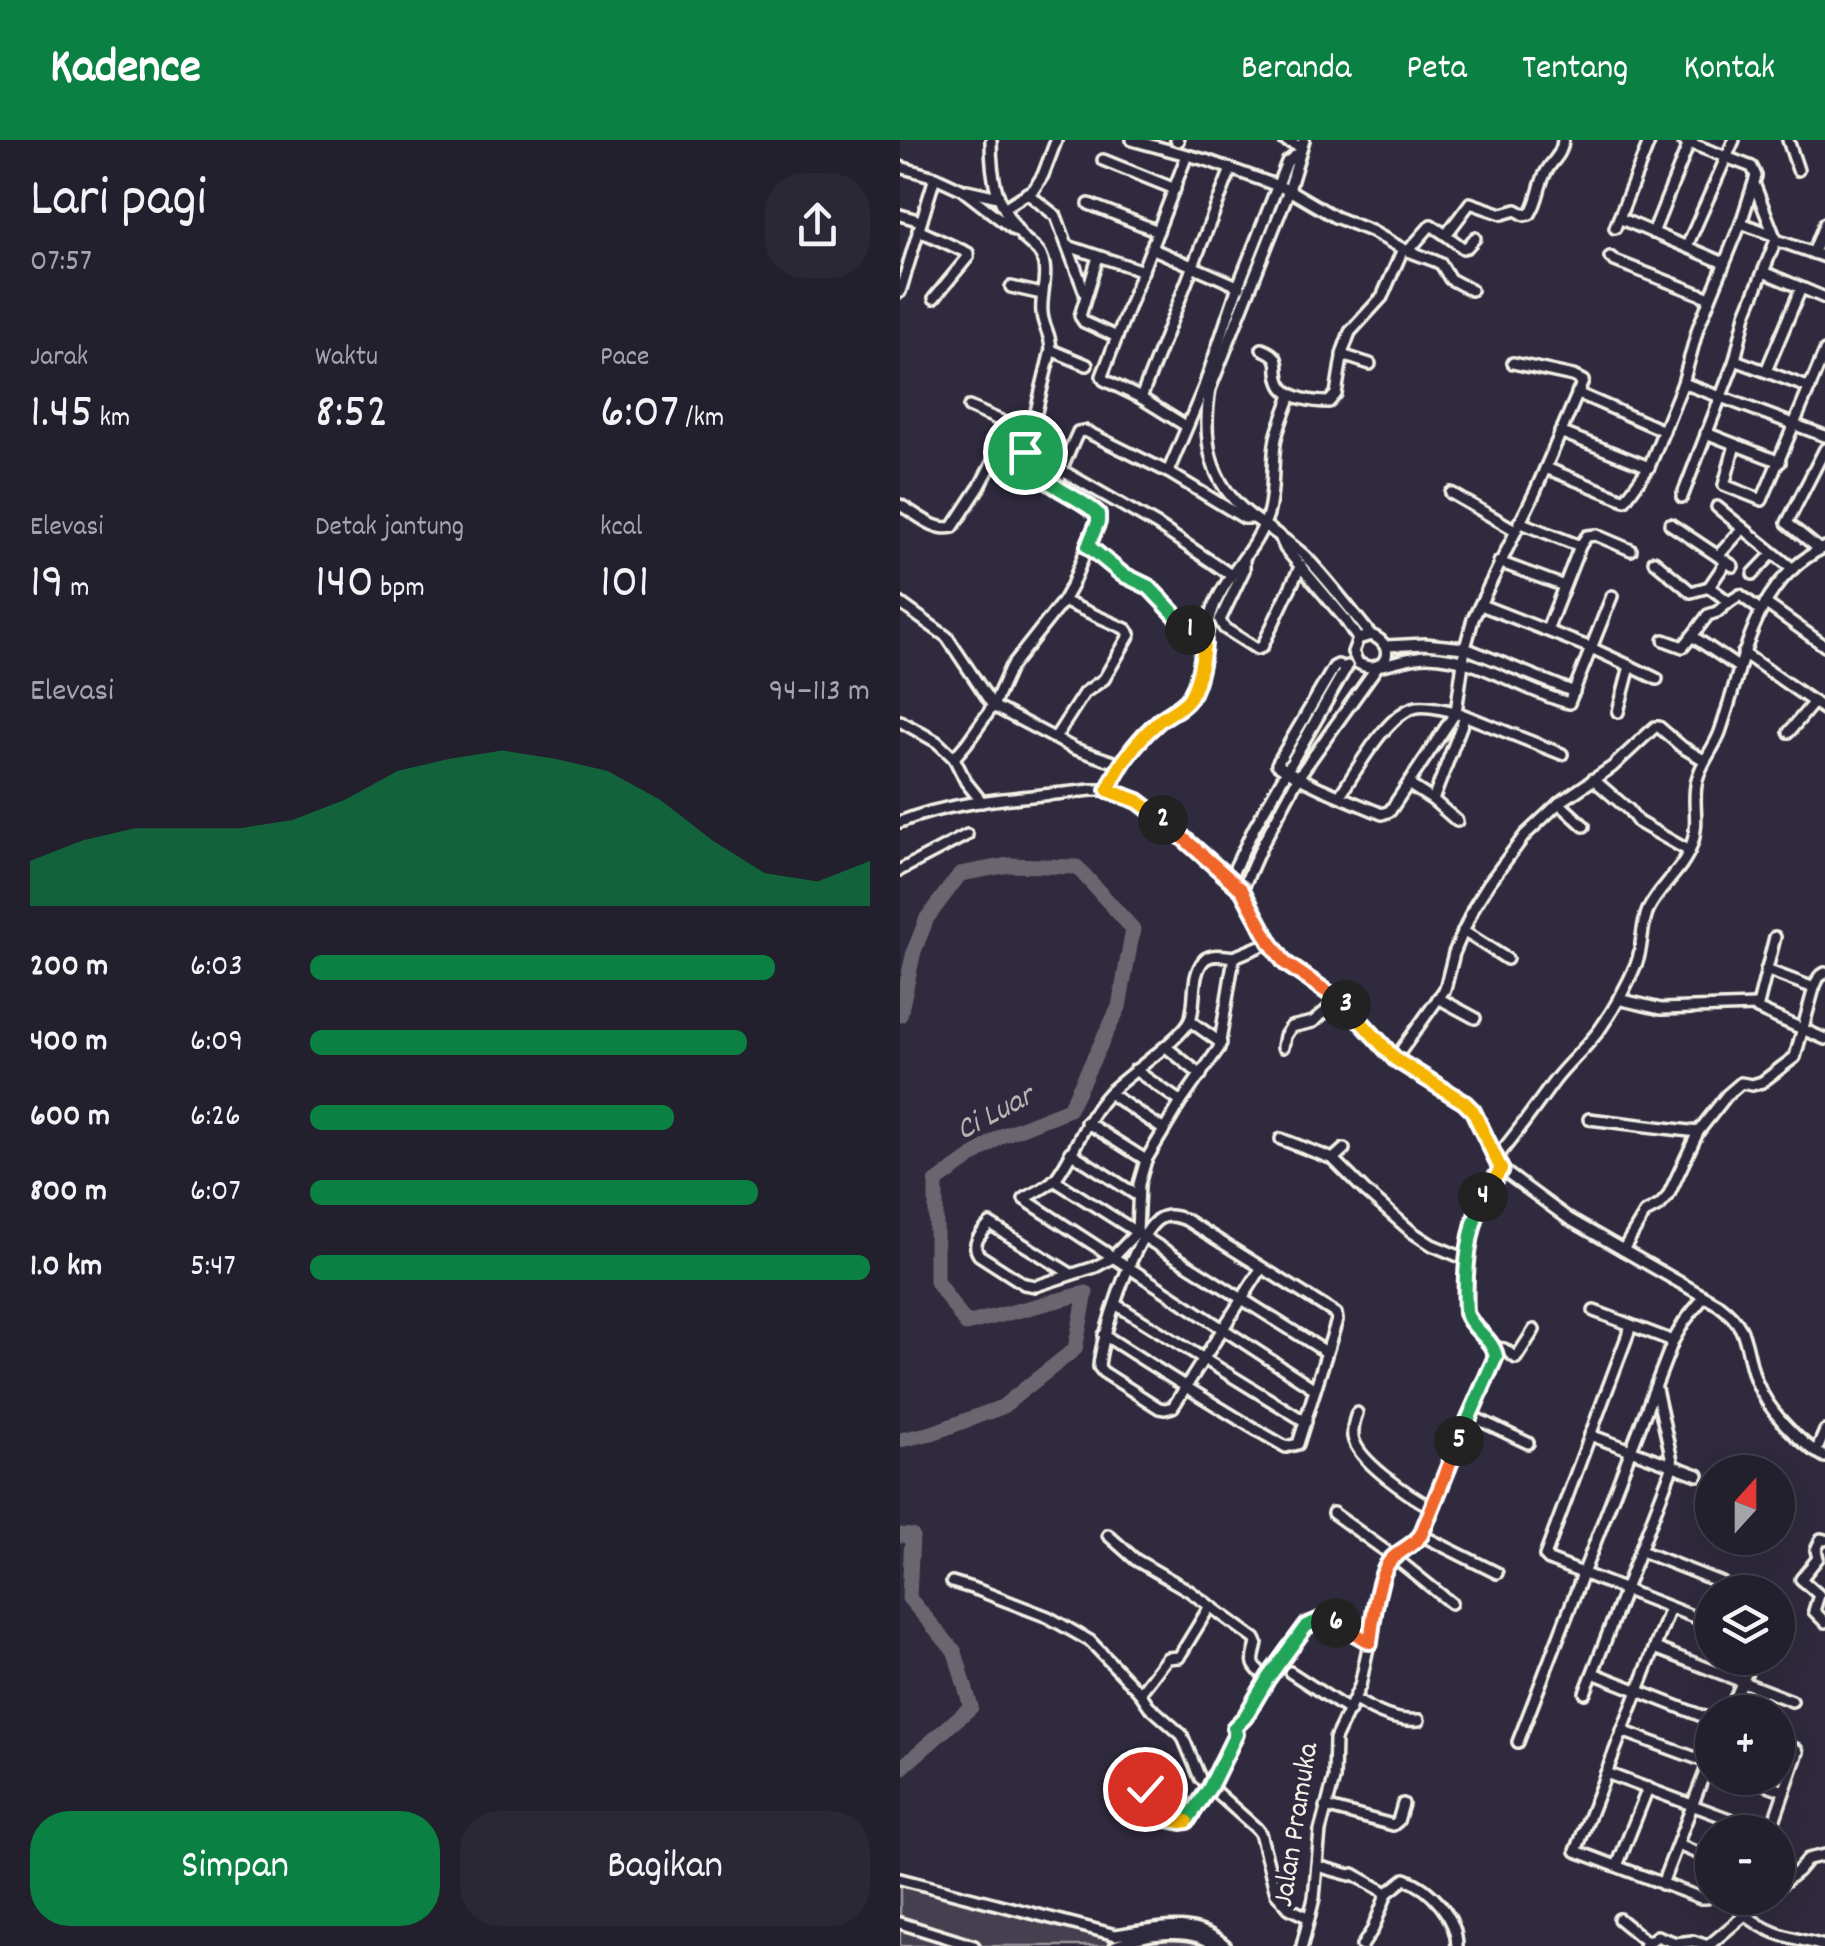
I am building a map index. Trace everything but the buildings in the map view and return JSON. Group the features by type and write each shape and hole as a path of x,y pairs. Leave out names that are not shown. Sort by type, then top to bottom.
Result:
{"street":[{"path":"991,140 992,180 1019,233"},
{"path":"1004,208 1038,183 1056,140"},
{"path":"1132,140 1176,143 1187,155 1290,190 1335,217 1440,264 1450,279 1471,290"},
{"path":"1284,140 1301,147"},
{"path":"1446,235 1470,203 1502,214 1516,210 1530,214 1543,177 1562,151 1563,140"},
{"path":"1650,140 1617,223 1687,246 1724,264"},
{"path":"1687,246 1734,140"},
{"path":"1788,140 1798,170"},
{"path":"1546,468 1625,500 1650,467 1755,186 1752,167 1686,142 1652,233"},
{"path":"1168,472 1186,426 1207,388 1278,186 1288,162 1301,147"},
{"path":"1244,288 1290,190 1301,147"},
{"path":"1186,426 1103,378 1187,155"},
{"path":"1103,160 1175,189"},
{"path":"900,168 998,198"},
{"path":"1140,398 1235,169"},
{"path":"900,292 904,261 935,177"},
{"path":"1682,496 1736,360 1746,314 1775,238 1755,186"},
{"path":"961,188 1019,233 1044,261 1043,321 1051,337 1051,350 1025,457"},
{"path":"1027,193 1056,216 1086,292"},
{"path":"1089,204 1158,230"},
{"path":"900,215 968,253 934,298"},
{"path":"1813,252 1825,223"},
{"path":"1262,349 1277,359 1282,386 1291,395 1324,403 1332,399 1350,332 1378,303 1406,250 1431,224 1464,248 1475,238"},
{"path":"1741,224 1825,257"},
{"path":"1068,246 1143,272"},
{"path":"1151,248 1244,288"},
{"path":"1098,257 1079,312 1081,319 1118,338"},
{"path":"1610,257 1710,298"},
{"path":"1764,272 1825,298"},
{"path":"1010,288 1042,294"},
{"path":"1766,372 1801,288"},
{"path":"1051,350 1087,365"},
{"path":"1735,444 1724,483 1727,488 1762,500 1825,351"},
{"path":"1342,355 1370,364"},
{"path":"1736,360 1810,388"},
{"path":"1434,800 1461,714 1465,648 1473,619 1546,468 1582,381 1513,363"},
{"path":"1683,383 1825,436"},
{"path":"1207,388 1209,454 1227,490 1308,559 1348,615 1358,639 1346,668 1254,828 1230,878"},
{"path":"1577,393 1664,431"},
{"path":"1108,790 1120,764 1157,723 1188,701 1199,676 1215,603 1270,508 1276,439 1291,395"},
{"path":"970,407 1031,431"},
{"path":"1231,575 1157,525 1060,474 1080,430 1168,472 1244,518 1260,522"},
{"path":"1560,432 1650,467"},
{"path":"1706,433 1780,462"},
{"path":"1496,1159 1558,1076 1600,1029 1638,960 1649,909 1689,851 1698,822 1696,786 1704,760 1721,730 1738,667 1762,606 1804,558 1822,548 1788,521 1825,449"},
{"path":"900,505 937,527 954,527 998,452 1004,450 1025,457 1048,481 1098,514 1063,602 1010,668 993,706 954,758"},
{"path":"1451,494 1517,526 1580,546"},
{"path":"1717,506 1793,570"},
{"path":"1670,524 1726,562"},
{"path":"1654,562 1691,592 1709,586 1743,528"},
{"path":"1547,630 1584,539 1591,534 1631,550"},
{"path":"1242,890 1299,776 1386,656 1386,646 1380,638 1348,615 1281,539"},
{"path":"1088,546 1122,574 1149,587 1204,644"},
{"path":"1752,574 1772,554"},
{"path":"1244,558 1244,570 1220,620 1224,628 1257,650 1262,647 1300,565"},
{"path":"1499,562 1564,586"},
{"path":"1709,586 1729,602"},
{"path":"1664,640 1683,647 1708,615 1740,595 1825,646"},
{"path":"1353,652 1361,666 1369,668 1425,650 1570,702 1612,596"},
{"path":"1055,738 1084,693 1104,679 1130,634 1063,602"},
{"path":"900,603 947,637 993,706 1075,749 1120,764"},
{"path":"1481,605 1591,648 1657,680"},
{"path":"1358,639 1371,635"},
{"path":"1692,636 1738,667"},
{"path":"1386,646 1425,650 1465,648 1574,692"},
{"path":"1743,653 1825,710"},
{"path":"1618,712 1630,666"},
{"path":"1790,732 1814,702"},
{"path":"1340,796 1386,728 1408,710 1421,706 1461,714 1562,754"},
{"path":"1287,770 1385,814 1461,714"},
{"path":"900,721 937,742 954,758 972,792 982,802"},
{"path":"1395,1059 1445,988 1463,931 1489,883 1525,835 1655,727 1704,760"},
{"path":"1593,779 1638,822 1689,851"},
{"path":"1408,784 1434,800 1457,822"},
{"path":"900,822 929,811 982,802 1092,790 1108,790 1138,801 1242,890 1270,942 1292,969 1340,1000 1395,1059 1473,1111 1501,1169 1569,1219 1732,1316 1741,1326 1758,1386 1791,1430 1820,1454 1825,1431"},
{"path":"1559,803 1584,826"},
{"path":"900,870 967,835"},
{"path":"1463,931 1507,959"},
{"path":"1775,937 1756,1006 1759,1012 1825,1040"},
{"path":"1270,942 1234,957 1211,956 1203,962 1194,985 1190,1021 1109,1093 1086,1122 1054,1180 1024,1199 1316,1389"},
{"path":"1234,957 1218,1052 1181,1102 1140,1176 1141,1234 1104,1335 1100,1370 1160,1408 1173,1407 1261,1268"},
{"path":"1766,970 1814,988"},
{"path":"1623,1250 1645,1214 1668,1196 1698,1132 1736,1085 1762,1082 1792,1060 1814,988 1825,973"},
{"path":"1438,998 1475,1018"},
{"path":"1618,999 1660,1008 1756,1006"},
{"path":"1283,1046 1287,1031 1313,1022 1340,1000"},
{"path":"1190,1021 1220,1043"},
{"path":"1166,1046 1201,1075"},
{"path":"1135,1070 1181,1102"},
{"path":"1109,1093 1164,1130"},
{"path":"1589,1119 1698,1132"},
{"path":"1086,1122 1146,1160"},
{"path":"1282,1138 1334,1158 1412,1232 1466,1259"},
{"path":"1334,1158 1344,1149"},
{"path":"1070,1152 1138,1196"},
{"path":"1394,1557 1414,1546 1421,1535 1495,1358 1494,1348 1466,1316 1466,1259 1476,1214 1488,1186 1501,1169"},
{"path":"1054,1180 1326,1352"},
{"path":"1071,1274 990,1224 976,1243 979,1255 1028,1286 1071,1274 1095,1267 1163,1217 1178,1217 1336,1314 1337,1320 1298,1444 1286,1447 1104,1335"},
{"path":"1518,1742 1673,1340 1704,1297"},
{"path":"1116,1304 1306,1422"},
{"path":"1594,1312 1673,1340"},
{"path":"1631,1326 1546,1556 1695,1618"},
{"path":"1494,1348 1504,1348 1516,1358 1534,1330"},
{"path":"1585,1692 1673,1465 1656,1387"},
{"path":"1356,1412 1353,1438 1363,1456 1431,1508"},
{"path":"1469,1415 1528,1443"},
{"path":"1590,1435 1695,1475"},
{"path":"1333,1512 1451,1604"},
{"path":"1108,1535 1136,1560 1255,1639 1252,1662 1268,1678"},
{"path":"1421,1535 1497,1573"},
{"path":"1824,1622 1814,1611 1819,1595 1801,1580 1818,1558 1816,1550 1821,1539 1825,1540"},
{"path":"1641,1551 1702,1575"},
{"name":"Jalan Pramuka","path":"1302,1946 1314,1898 1325,1807 1334,1779 1335,1739 1355,1700 1384,1570 1394,1557"},
{"path":"952,1582 1048,1617 1090,1641 1148,1706 1182,1735 1195,1771 1256,1828 1276,1893 1289,1908 1309,1918"},
{"path":"1140,1693 1167,1658 1179,1656 1210,1606"},
{"path":"1670,1608 1576,1851 1695,1896"},
{"path":"1150,1763 1144,1811 1182,1822 1190,1820 1236,1734 1234,1728 1306,1626 1320,1620 1331,1621 1370,1642"},
{"path":"1654,1648 1777,1695"},
{"path":"1290,1672 1350,1711"},
{"path":"1593,1673 1695,1713"},
{"path":"1737,1695 1746,1675"},
{"path":"1355,1700 1400,1720 1419,1720"},
{"path":"1622,1731 1695,1755"},
{"path":"1606,1772 1764,1832 1772,1827 1783,1795"},
{"path":"1617,1866 1648,1788"},
{"path":"1662,1884 1697,1795"},
{"path":"1325,1807 1393,1824 1398,1821 1402,1804"},
{"path":"1678,1846 1695,1852"},
{"path":"1795,1871 1808,1859 1825,1855"},
{"path":"1316,1866 1354,1874 1387,1893"},
{"path":"900,1879 1116,1935 1187,1928 1214,1935 1226,1946"},
{"path":"1362,1946 1387,1893 1405,1880 1418,1884 1448,1914 1457,1946"},
{"path":"1619,1919 1645,1944 1662,1936 1676,1944 1693,1941 1708,1946 1746,1915 1758,1926 1780,1936 1825,1946"},
{"path":"900,1923 974,1946"},
{"path":"1114,1946 1153,1936 1186,1934 1216,1946"}],"shaded area":[{"path":"900,1886 1107,1937 1184,1923 1205,1928 1234,1946 900,1946"}],"waterway":[{"name":"Ci Luar","path":"900,1015 914,951 927,918 960,874 1009,865 1077,867 1133,929 1119,1007 1069,1109 1001,1136 936,1182 936,1281 966,1324 1086,1293 1075,1349 1002,1407 932,1433 900,1440"},
{"name":"Ci Luar","path":"900,1535 912,1536 909,1598 955,1652 971,1707 900,1769"}],"route":[{"path":"1025,452 1028,461 1048,481 1098,514 1088,546 1122,574 1149,587 1204,644 1199,676 1188,701 1157,723 1128,753 1108,790 1138,801 1230,878 1242,890 1285,963 1354,1012 1395,1059 1464,1102 1473,1111 1501,1169 1488,1186 1476,1214 1465,1282 1466,1316 1494,1348 1495,1358 1421,1535 1414,1546 1394,1557 1384,1570 1370,1642 1331,1621 1320,1620 1306,1626 1245,1717 1236,1724 1236,1734 1190,1820 1182,1822 1144,1811 1145,1789"}]}
